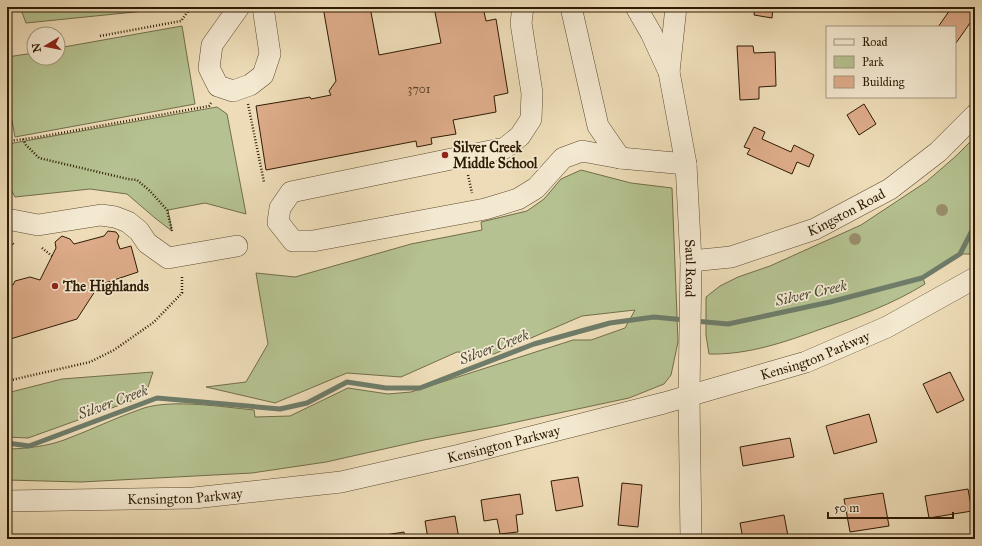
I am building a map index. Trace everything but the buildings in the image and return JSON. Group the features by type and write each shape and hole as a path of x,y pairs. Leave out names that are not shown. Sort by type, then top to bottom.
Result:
{"street":[{"path":"240,7 212,45 210,68 218,86 233,91 250,85 263,75 270,54 263,7"},
{"path":"523,7 521,23 532,93 531,119 520,136 505,148 292,192 280,208 278,222 293,241 321,240 484,209 518,199 536,188 563,158 582,151 620,158 686,164"},
{"path":"571,7 598,126 620,158"},
{"name":"Saul Road","path":"636,7 651,33 669,72 686,164 691,261 689,396 691,539"},
{"path":"669,72 676,7"},
{"name":"Kingston Road","path":"691,261 731,257 815,229 890,189 938,152 975,115"},
{"path":"7,218 38,225 101,215 115,217 128,222 139,231 147,243 168,258 237,246"},
{"name":"Kensington Parkway","path":"7,501 194,498 341,482 460,455 689,396 806,362 887,327 975,278"}],"path":[{"path":"100,36 180,21 191,7"},
{"path":"7,121 10,141 209,106 214,99"},
{"path":"248,102 264,182"},
{"path":"23,139 26,145 39,158 137,180 150,190 167,210 172,231"},
{"path":"467,170 472,194"},
{"path":"7,239 9,239 14,245"},
{"path":"42,248 52,256"},
{"path":"7,381 90,362 114,350 154,322 182,294 182,275"}],"green space":[{"path":"20,7 184,7 26,23"},
{"path":"182,26 195,104 15,137 7,93 7,57 26,54 26,66 66,66 66,47"},
{"path":"217,107 227,114 246,214 205,203 168,210 172,231 127,194 90,189 15,197 7,182 7,141 8,144"},
{"path":"975,137 975,254 960,254 923,278 925,284 900,298 862,315 794,339 766,347 724,354 709,354 706,335 706,297 720,286 738,277 770,266 861,225 926,182"},
{"path":"581,170 631,183 672,188 678,342 671,375 664,384 629,398 424,440 326,462 252,473 81,482 7,480 7,449 36,447 58,442 124,415 156,405 198,404 254,410 255,417 290,416 348,388 388,394 411,392 573,340 591,340 625,328 635,310 582,316 494,354 457,352 401,377 347,373 275,403 206,387 246,382 268,344 256,273 295,277 411,244 482,230 481,222 527,211 544,199 561,179"},
{"path":"153,372 145,396 28,438 7,437 7,393 62,379"}],"waterway":[{"name":"Silver Creek","path":"695,321 728,324 830,302 922,278 960,254 975,225"},
{"name":"Silver Creek","path":"7,443 29,446 157,398 280,409 307,403 347,382 386,388 420,388 534,344 610,323 654,317 685,320"}],"place":[{"name":"Silver Creek Middle School","path":"445,155"},
{"name":"The Highlands","path":"55,286"}]}
